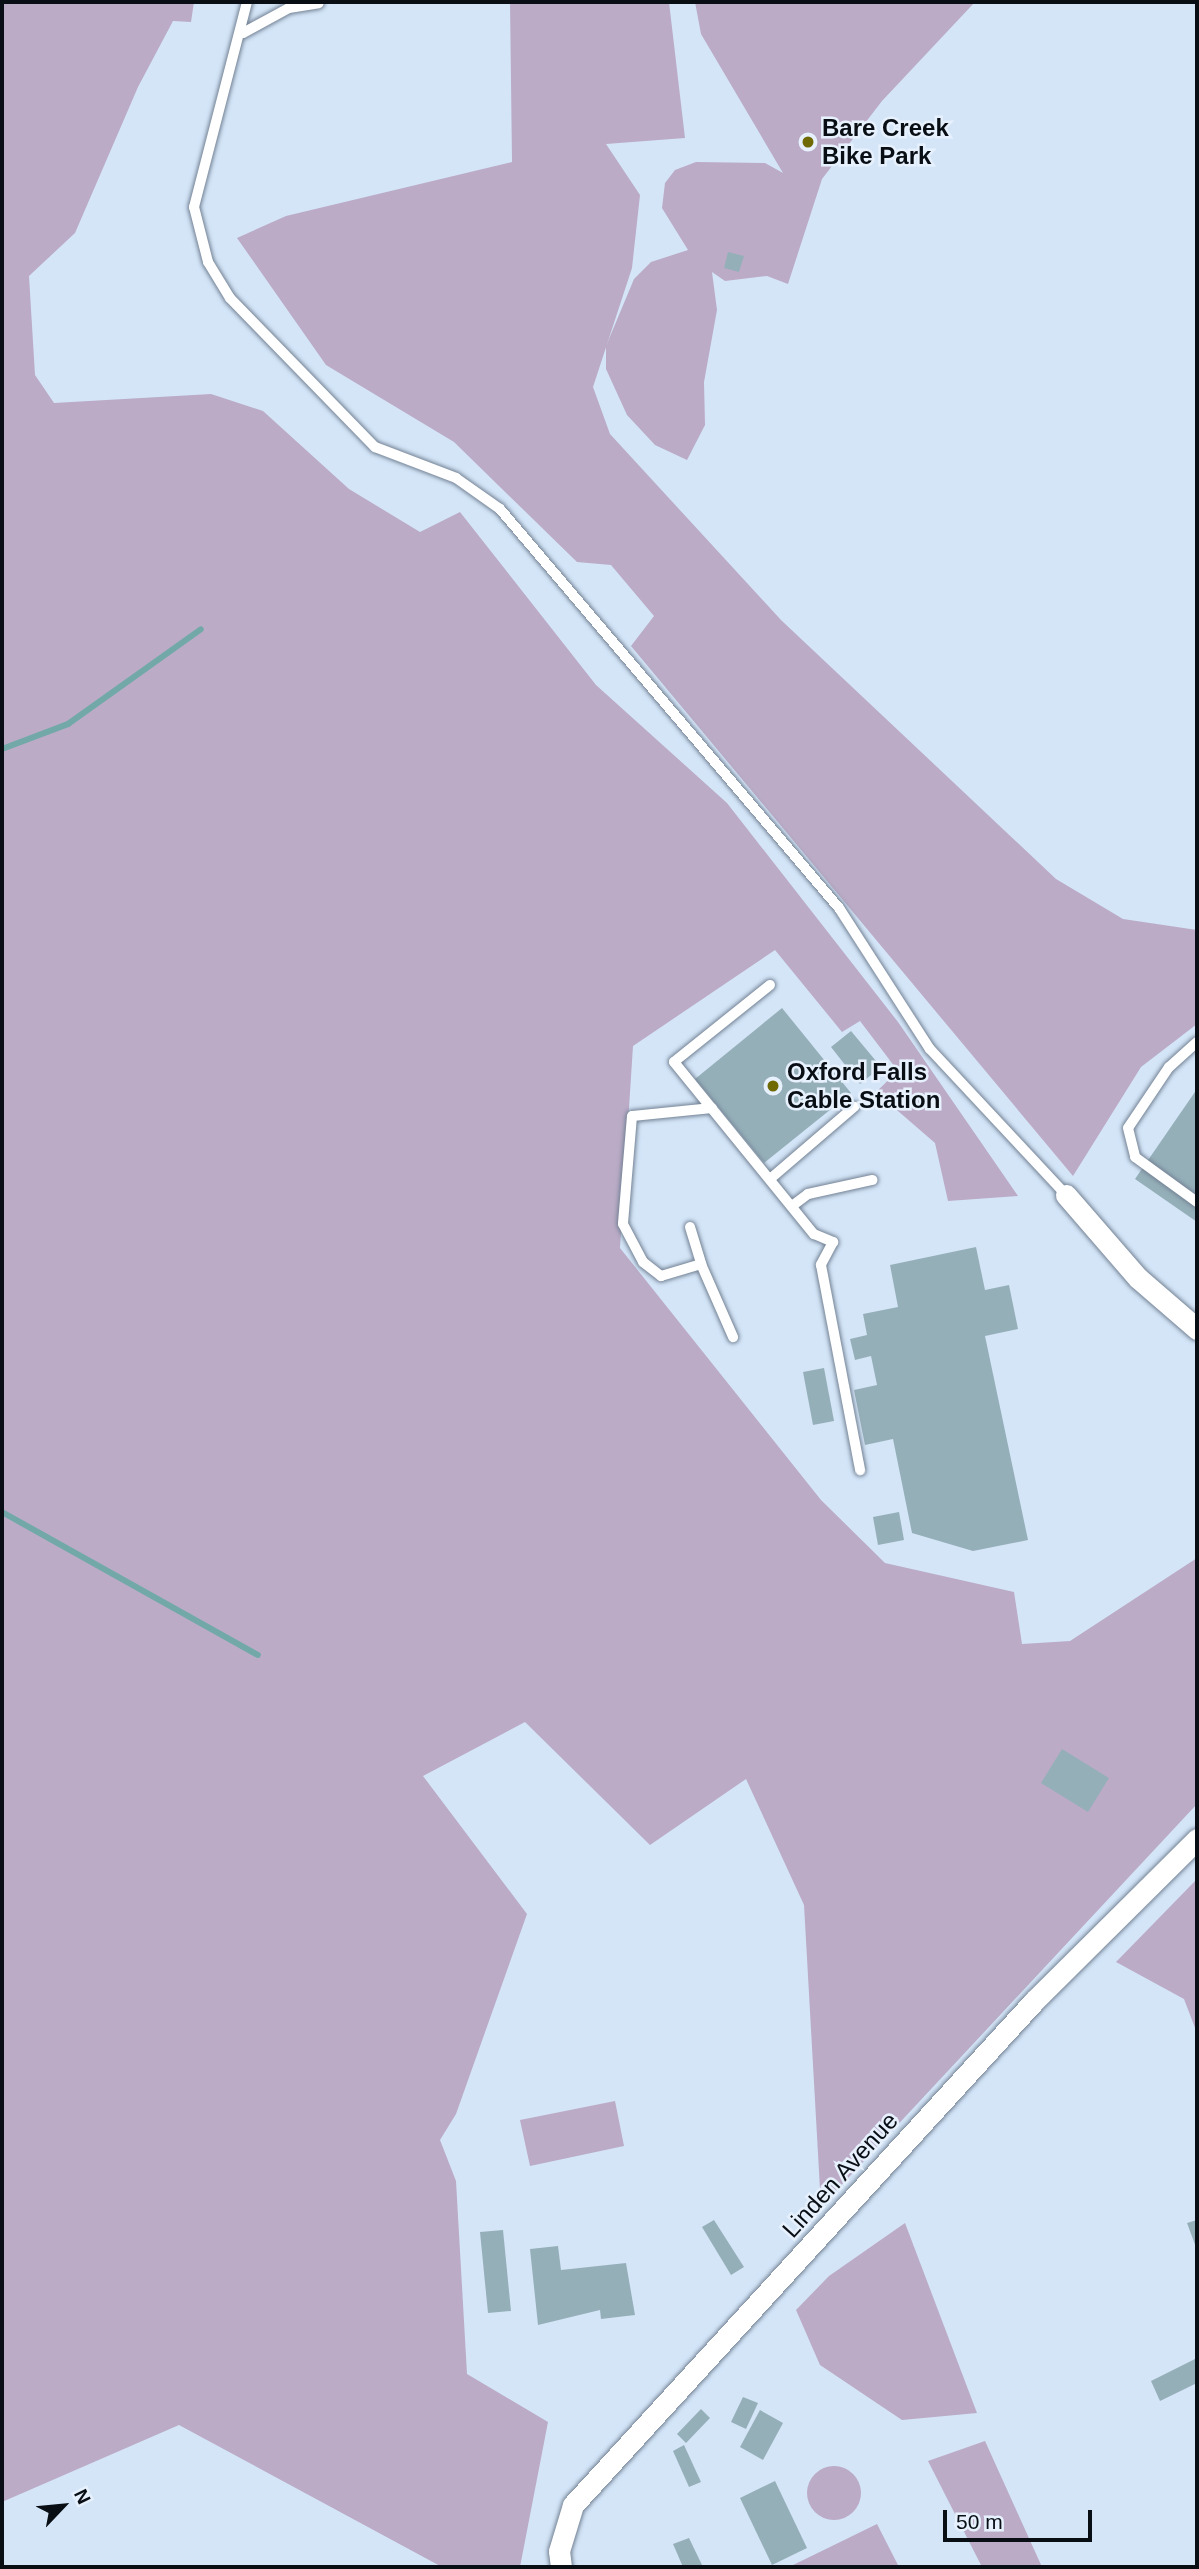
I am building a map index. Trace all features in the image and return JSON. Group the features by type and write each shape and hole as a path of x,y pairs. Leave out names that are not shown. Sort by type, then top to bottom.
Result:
{"street":[{"path":"1066,1195 1138,1278 1197,1329"},
{"name":"Linden Avenue","path":"561,2567 559,2551 573,2505 1034,2001 1197,1839"}],"lane":[{"path":"247,2 243,33 194,207 208,262 230,298 375,447 456,478 500,509 839,908 930,1049 1066,1195"},
{"path":"243,33 289,8 319,3"},
{"path":"770,985 674,1062 814,1234 833,1242 821,1265 860,1471"},
{"path":"1197,1042 1169,1067 1128,1128 1135,1157 1197,1202"},
{"path":"770,1180 854,1107"},
{"path":"701,1264 661,1276 643,1262 623,1224 632,1116 712,1108"},
{"path":"792,1206 808,1194 873,1180"},
{"path":"690,1227 701,1264 733,1337"}],"shaded area":[{"path":"2,2 194,2 191,22 173,21 138,87 75,233 29,276 35,375 54,403 211,394 263,411 349,489 420,532 460,512 596,685 727,803 898,1022 1018,1196 948,1201 935,1143 876,1092 898,1071 860,1021 842,1032 775,950 633,1046 620,1248 821,1500 885,1563 1014,1592 1022,1644 1070,1641 1197,1558 1197,1804 821,2207 804,1905 746,1779 650,1845 525,1722 423,1776 527,1914 456,2114 440,2140 456,2181 467,2374 548,2422 520,2567 442,2567 179,2425 2,2502"},
{"path":"510,2 669,2 685,138 606,144 640,195 632,268 593,387 610,434 781,620 1056,879 1123,919 1197,930 1197,1024 1141,1067 1073,1176 631,646 654,616 611,565 577,562 454,442 326,365 237,238 286,216 512,162"},
{"name":"Bare Creek Bike Park","path":"695,2 975,2 882,101 822,179 788,284 767,276 725,281 712,272 717,310 704,382 705,425 687,460 655,445 627,415 606,369 606,346 634,279 651,262 688,250 662,208 665,183 675,170 696,162 765,163 783,173 701,34"},
{"path":"1197,1879 1197,2033 1184,1999 1116,1962"},
{"path":"615,2101 624,2146 530,2166 520,2120"},
{"path":"905,2223 977,2413 902,2420 820,2365 796,2310 829,2276"},
{"path":"985,2441 1042,2567 982,2567 928,2461"},
{"path":"834,2466 853,2474 861,2493 853,2512 834,2520 815,2512 807,2493 815,2474"},
{"path":"877,2524 899,2567 789,2567"}],"building":[{"path":"728,252 744,256 739,272 724,268"},
{"name":"Oxford Falls Cable Station","path":"782,1008 851,1093 764,1163 695,1079"},
{"path":"851,1031 881,1067 860,1084 831,1047"},
{"path":"1197,1089 1197,1222 1135,1179"},
{"path":"976,1247 985,1290 1009,1285 1018,1329 985,1336 1028,1540 973,1551 912,1533 893,1439 865,1445 854,1390 877,1385 871,1356 855,1360 850,1339 867,1335 863,1314 898,1307 890,1265"},
{"path":"824,1368 834,1421 813,1425 803,1372"},
{"path":"899,1512 904,1540 878,1545 873,1517"},
{"path":"1062,1749 1109,1778 1088,1812 1041,1783"},
{"path":"714,2220 744,2267 731,2275 702,2227"},
{"path":"1197,2220 1197,2250 1187,2223"},
{"path":"503,2230 511,2311 488,2313 480,2232"},
{"path":"558,2246 561,2270 626,2263 635,2315 601,2319 600,2310 538,2325 530,2249"},
{"path":"1197,2358 1197,2383 1160,2401 1151,2381"},
{"path":"743,2397 758,2403 746,2429 731,2422"},
{"path":"701,2409 710,2418 686,2443 677,2434"},
{"path":"760,2410 783,2423 763,2460 740,2447"},
{"path":"684,2445 701,2482 689,2487 673,2451"},
{"path":"775,2481 807,2548 772,2565 740,2498"},
{"path":"689,2538 703,2567 683,2567 673,2544"}],"waterway":[{"path":"2,749 68,724 201,629"},
{"path":"2,1512 258,1655"}],"place":[{"name":"Bare Creek Bike Park","path":"808,142"},
{"name":"Oxford Falls Cable Station","path":"773,1086"}]}
